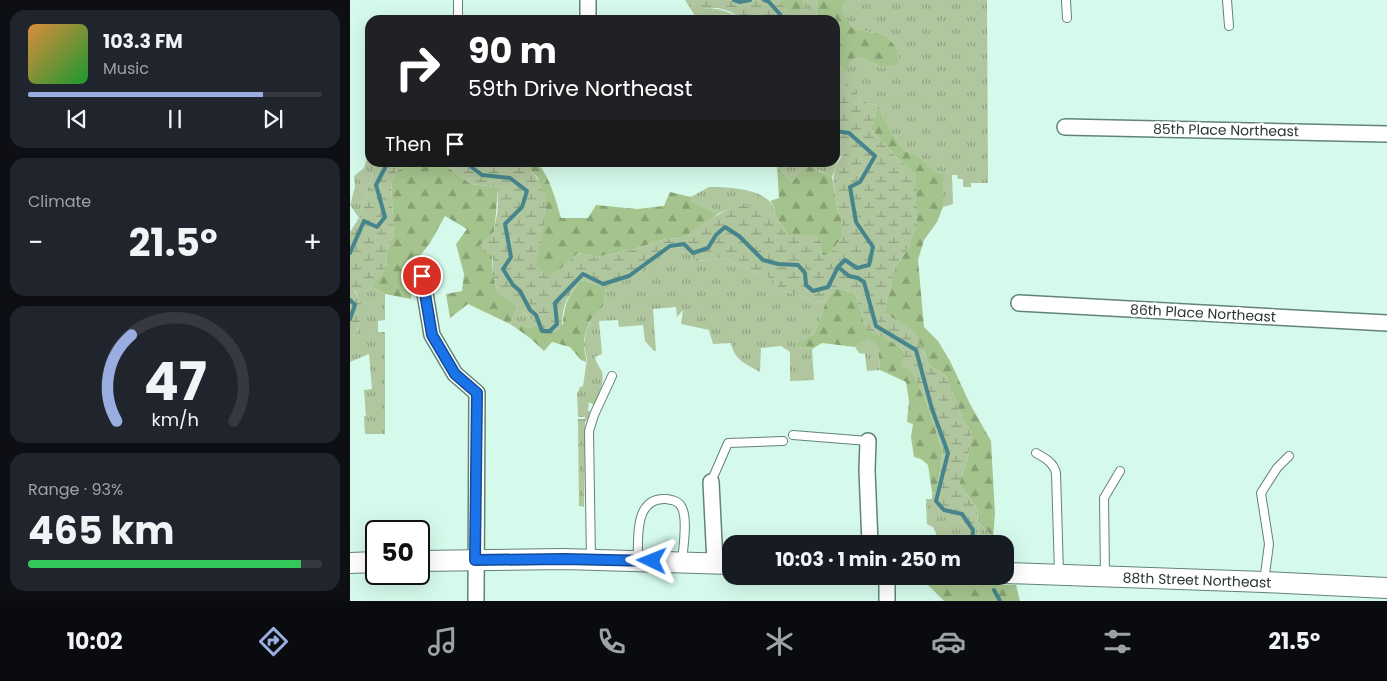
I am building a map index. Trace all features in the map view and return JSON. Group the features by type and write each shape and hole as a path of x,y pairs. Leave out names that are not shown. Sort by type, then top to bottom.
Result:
{"main road":[{"path":"430,561 591,560 722,564"},
{"path":"350,562 365,562"},
{"name":"88th Street Northeast","path":"1014,573 1387,588"}],"street":[{"path":"588,0 588,15"},
{"name":"85th Place Northeast","path":"1065,127 1387,134"},
{"path":"422,276 432,335 455,374 477,393 476,601"},
{"name":"86th Place Northeast","path":"1019,303 1387,322"},
{"path":"868,441 867,470 870,535"},
{"path":"711,482 722,557"},
{"path":"887,585 887,601"}],"lane":[{"path":"458,0 458,15"},
{"path":"1066,0 1067,18"},
{"path":"1227,0 1229,26"},
{"path":"591,560 590,431 594,414 612,376"},
{"path":"793,435 868,441"},
{"path":"711,482 728,444 783,442"},
{"path":"1036,453 1047,459 1055,467 1059,575"},
{"path":"1264,582 1269,544 1261,493 1277,468 1289,456"},
{"path":"1105,577 1104,498 1120,471"},
{"path":"638,561 639,520 642,512 653,501 662,499 674,500 682,506 684,518 682,562"}],"green space":[{"path":"685,0 693,0 696,8 720,10 734,15 694,15"},
{"path":"693,0 779,0 791,15 735,15 718,8 696,8"},
{"path":"779,0 803,0 806,7 791,14"},
{"path":"803,0 818,0 816,15 791,15 791,14 805,7"},
{"path":"818,0 846,0 842,11 852,27 886,35 899,51 898,63 882,68 866,59 854,58 845,72 840,64 840,15 816,15"},
{"path":"846,0 987,0 988,183 971,183 971,187 963,187 963,179 958,179 957,175 952,175 953,204 943,207 943,173 937,172 918,156 904,150 893,135 878,106 863,102 857,95 840,94 840,64 845,71 854,58 866,59 882,68 898,62 899,51 886,35 852,27 842,11"},
{"path":"855,79 858,95 862,101 878,106 871,129 896,157 916,175 917,223 910,245 895,268 884,313 915,331 929,365 946,376 964,422 972,434 967,461 959,484 977,508 978,535 967,535 963,523 960,520 943,514 935,501 943,453 929,409 913,373 901,367 904,351 889,340 866,330 855,293 836,288 827,299 815,303 802,296 781,291 772,279 723,258 696,261 685,248 674,247 645,266 637,276 616,284 606,287 582,280 567,300 558,332 541,331 532,319 498,293 493,274 493,253 486,253 479,246 494,231 498,208 497,187 471,184 448,167 528,167 535,175 546,199 541,241 535,265 548,276 563,267 578,253 597,257 631,250 665,239 683,238 703,223 740,203 775,215 788,235 813,235 823,243 820,245 822,255 828,256 843,236 841,222 843,215 838,213 834,187 834,172 836,167 840,167 840,160 847,150 840,143 840,90"},
{"path":"878,106 893,135 904,150 918,156 937,172 943,173 943,207 937,222 924,240 918,260 924,327 938,341 950,361 970,404 991,441 995,514 993,535 978,522 977,508 959,484 967,461 972,434 964,422 946,376 929,365 924,352 899,322 884,313 895,268 910,245 916,175 896,157 871,129"},
{"path":"840,143 848,150 840,157"},
{"path":"365,165 365,167 375,167 359,218 350,205 355,187 354,176 364,168"},
{"path":"375,167 404,167 398,170 391,181 394,234 387,250 386,268 366,292 354,290 364,308 356,334 350,337 350,232 359,218"},
{"path":"404,167 448,167 471,184 497,187 492,251 493,273 498,293 518,306 510,324 468,304 450,318 446,294 462,291 464,274 456,244 467,229 445,216 430,243 415,262 411,299 385,294 371,286 386,268 387,250 394,234 391,181 398,170"},
{"path":"528,167 541,167 542,169 552,189 561,218 588,218 596,205 637,209 664,206 670,192 691,197 691,201 718,214 683,238 665,239 631,250 597,257 578,253 563,267 548,277 535,265 543,226 538,178"},
{"path":"777,167 836,167 832,177 819,170 792,182"},
{"path":"777,167 792,182 807,167 832,177 838,213 843,215 841,222 843,236 828,256 822,255 820,245 823,243 813,235 788,235 775,215 774,207 770,201 779,198"},
{"path":"709,187 738,189 759,194 773,206 775,215 740,204 718,214 691,201 691,197"},
{"path":"674,247 685,248 696,261 723,258 772,279 781,291 802,296 815,303 827,299 814,334 795,345 812,349 814,380 790,381 790,352 781,346 761,348 760,372 738,358 731,343 713,344 709,330 681,324 683,310 677,317 676,307 653,309 656,351 645,341 643,325 619,327 618,320 599,321 602,354 595,357 602,372 603,380 594,405 589,402 588,411 591,411 585,422 584,507 579,506 578,419 585,419 585,417 578,417 577,394 580,387 583,386 587,359 584,345 586,331 596,311 603,306 606,287 637,276 645,266"},
{"path":"582,280 606,287 603,306 592,318 585,335 586,362 581,360 570,347 552,342 544,351 516,328 522,325 528,328 537,325 541,331 563,324 568,300"},
{"path":"371,286 385,294 385,320 378,321 378,332 385,332 385,434 365,434 364,390 372,389 369,354 350,362 350,337 356,334 361,312 361,306 354,289 366,292"},
{"path":"836,288 855,293 866,329 889,340 904,351 929,409 943,453 936,494 932,492 928,465 921,459 914,457 911,437 913,424 907,422 909,401 906,382 880,370 878,344 866,339 855,347 822,343 812,349 794,345 814,334 827,299"},
{"path":"518,306 537,325 528,328 522,326 516,328 510,324"},
{"path":"866,339 878,343 880,370 867,371 865,354 859,353 855,347"},
{"path":"932,492 936,494 935,501 956,516 967,528 967,535 936,535 933,527 927,524 926,499 932,499"},
{"path":"978,522 991,535 979,535"},
{"path":"928,585 1016,585 1020,601 944,601"}],"waterway":[{"path":"734,0 740,2 750,0"},
{"path":"764,0 769,2 781,15"},
{"path":"472,167 482,175 510,178 527,191 522,207 505,224 511,257 503,269 513,285 520,291 530,310 536,315 542,331 550,331 557,324 555,303 583,274 603,284 629,276 670,246 684,244 693,253 708,248 716,235 725,227 739,236 763,260 778,264 798,265 805,273 806,285 813,291 828,287 838,267 845,260 857,268 869,265 873,247 856,222 850,187 860,182 875,156 849,133 840,132"},
{"path":"350,253 364,221 377,227 385,217 376,185 385,167"},
{"path":"838,267 849,276 864,282 876,326 916,350 932,409 948,453 936,501 944,510 962,514 973,530 973,535"},
{"path":"350,300 355,305 350,319"},
{"path":"994,590 1000,601"}],"route":[{"path":"422,276 432,335 455,374 477,393 475,560 564,559 652,561"}]}
